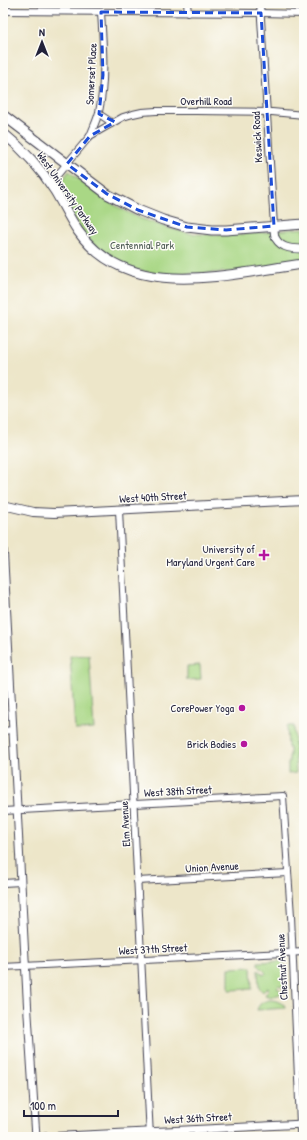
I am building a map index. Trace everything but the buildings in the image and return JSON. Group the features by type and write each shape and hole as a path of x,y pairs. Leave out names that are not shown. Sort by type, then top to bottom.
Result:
{"main road":[{"name":"West University Parkway","path":"3,115 107,194 138,210 175,224 199,229 226,230 304,224"},
{"name":"West University Parkway","path":"3,132 33,161 49,183 86,242 107,260 128,270 156,276 181,278 232,275 304,264"},
{"name":"West 40th Street","path":"3,505 22,510 44,513 304,500"}],"street":[{"path":"187,3 188,12"},
{"name":"Keswick Road","path":"260,3 275,235 276,240 280,244 290,248 304,249"},
{"path":"3,11 304,14"},
{"name":"Somerset Place","path":"90,136 99,114 103,75 101,12"},
{"name":"Overhill Road","path":"49,183 90,136 122,117 142,112 168,111 267,112 304,115"},
{"path":"99,114 111,124"},
{"name":"Elm Avenue","path":"119,510 150,1134"},
{"path":"3,543 36,1137"},
{"path":"3,731 13,730"},
{"name":"West 38th Street","path":"3,810 283,796"},
{"name":"Chestnut Avenue","path":"283,796 302,1124 301,1137"},
{"name":"Union Avenue","path":"137,881 288,873"},
{"path":"3,883 21,882"},
{"name":"West 37th Street","path":"3,967 304,952"},
{"path":"296,1037 304,1036"},
{"name":"West 36th Street","path":"45,1137 150,1134 302,1124"}],"highlighted area":[{"path":"101,12 261,13 274,226 226,230 187,227 138,210 107,194 67,164 90,136 115,122 99,114 103,75"}],"green space":[{"name":"Centennial Park","path":"69,171 98,194 123,210 141,219 183,232 228,235 304,228 304,262 231,272 164,275 136,270 107,258 86,238 58,192 58,186"},
{"path":"89,655 94,729 75,730 70,656"},
{"path":"200,665 201,679 187,680 187,666"},
{"path":"287,726 294,726 296,773 288,774 290,748 288,748"},
{"path":"284,961 285,989 279,985 277,987 282,993 274,996 265,995 269,989 267,988 263,992 259,988 258,970 264,975 266,973 258,965 258,962"},
{"path":"251,967 252,989 229,990 229,968"},
{"path":"270,1000 281,1003 286,1006 286,1008 257,1010 262,1003"}],"place":[{"name":"University of Maryland Urgent Care","path":"264,555"},
{"name":"CorePower Yoga","path":"242,708"},
{"name":"Brick Bodies","path":"244,744"}]}
